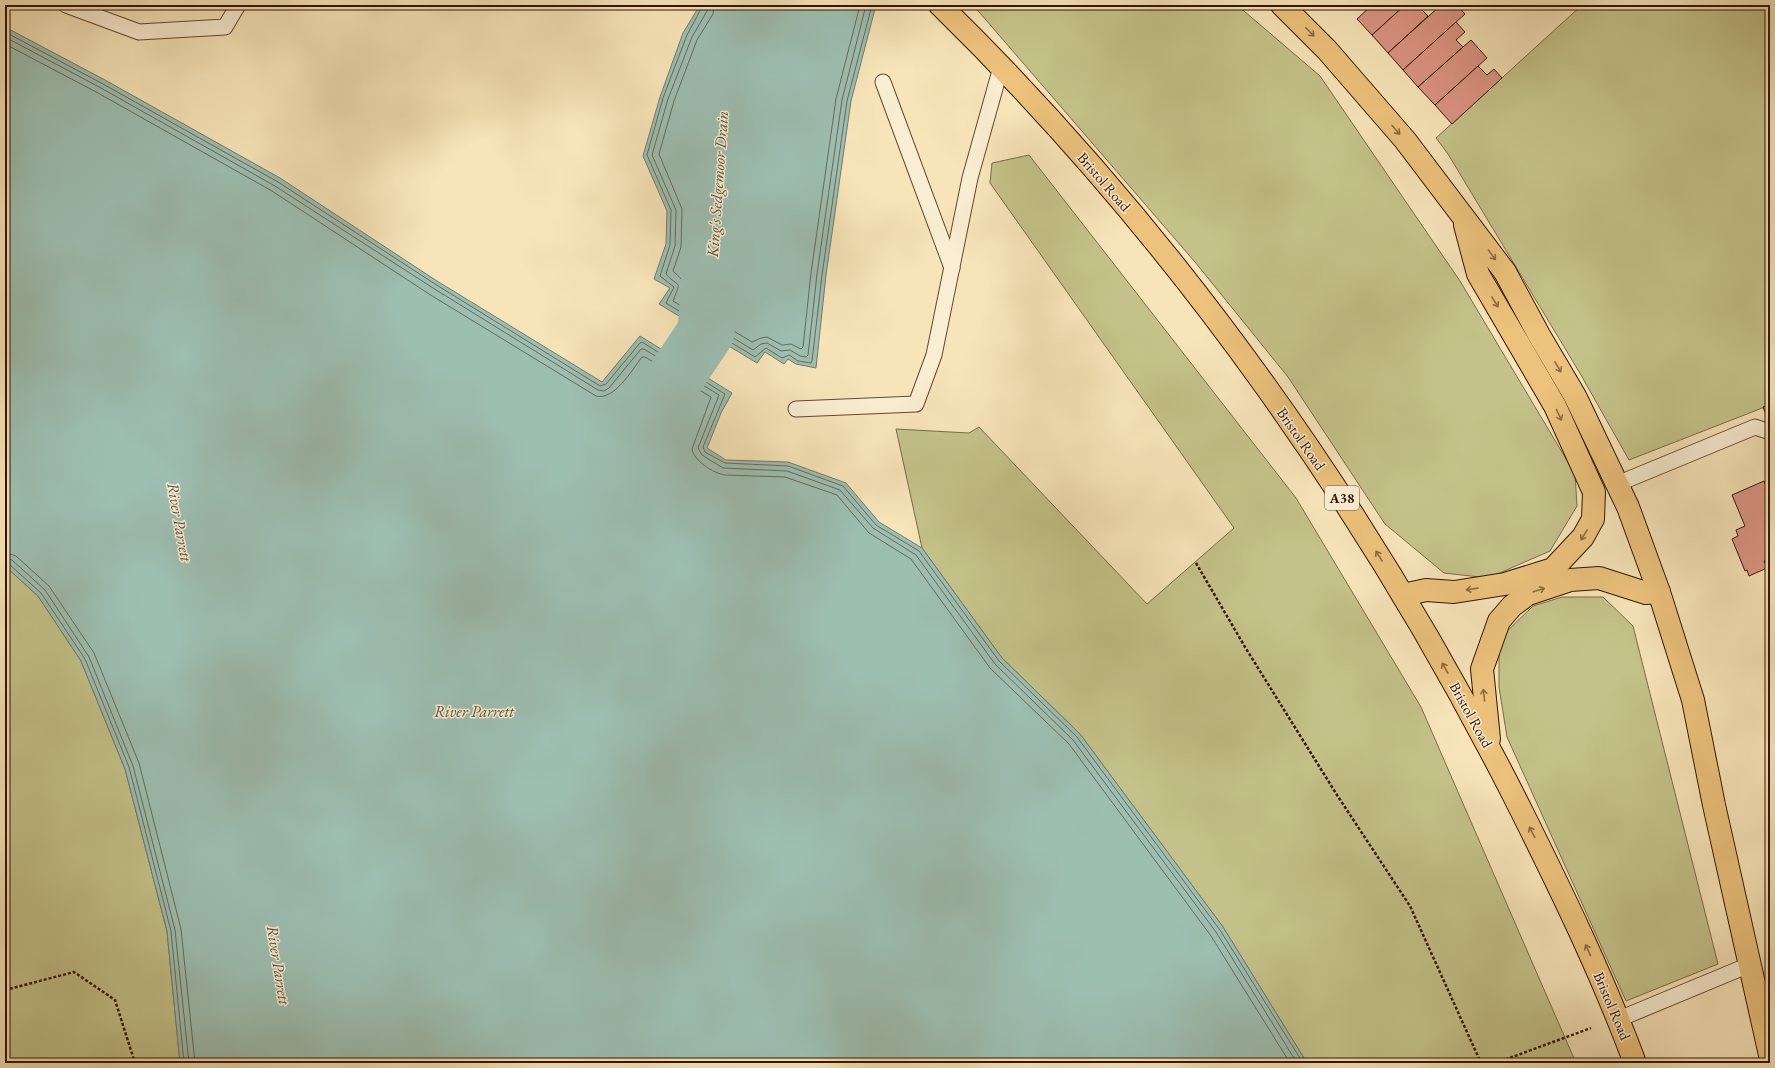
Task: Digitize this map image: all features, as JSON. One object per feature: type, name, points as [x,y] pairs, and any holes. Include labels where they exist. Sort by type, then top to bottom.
[{"type":"main road","name":"Bristol Road","points":[[940,5],[1001,67],[1145,229],[1246,359],[1337,491],[1403,595],[1490,748],[1546,860],[1619,1019],[1636,1063]]},
{"type":"main road","points":[[1282,5],[1332,56],[1405,140],[1505,272],[1539,335],[1575,396],[1628,507],[1659,592],[1693,700],[1749,966],[1770,1055]]},
{"type":"main road","points":[[1403,595],[1426,590],[1454,592],[1505,584],[1553,569],[1583,538],[1592,519],[1594,492],[1555,406],[1478,274],[1462,214]]},
{"type":"main road","points":[[1490,748],[1482,669],[1498,621],[1512,606],[1528,594],[1570,580],[1599,578],[1646,592],[1659,592]]},
{"type":"lane","points":[[66,5],[139,32],[225,27],[238,5]]},
{"type":"lane","points":[[796,409],[916,404],[934,355],[970,178],[1001,67]]},
{"type":"lane","points":[[883,82],[952,268]]},
{"type":"lane","points":[[1617,484],[1755,427],[1770,432]]},
{"type":"lane","points":[[1619,1019],[1749,966]]},
{"type":"path","points":[[1196,563],[1245,647],[1333,788],[1410,906],[1480,1063]]},
{"type":"path","points":[[5,990],[74,972],[115,1000],[135,1063]]},
{"type":"path","points":[[1496,1063],[1592,1027],[1589,1020]]},
{"type":"shaded area","points":[[973,5],[1237,5],[1320,76],[1460,281],[1575,474],[1577,506],[1550,551],[1488,578],[1444,573],[1385,524],[1288,377],[1195,262]]},
{"type":"shaded area","points":[[1582,5],[1770,5],[1770,405],[1629,460],[1581,375],[1448,154],[1436,138]]},
{"type":"shaded area","points":[[1029,155],[1296,498],[1421,707],[1576,1063],[1307,1063],[1223,927],[1080,734],[1002,658],[922,548],[896,429],[969,433],[979,427],[1147,604],[1234,528],[990,183],[992,163]]},
{"type":"shaded area","points":[[5,566],[38,596],[81,661],[125,769],[167,931],[180,1063],[5,1063]]},
{"type":"shaded area","points":[[1562,597],[1603,597],[1633,626],[1718,964],[1626,1001],[1507,737],[1499,687],[1499,639],[1533,606]]},
{"type":"water","points":[[700,5],[876,5],[851,101],[826,275],[816,368],[796,364],[788,359],[784,364],[765,352],[757,363],[659,304],[670,288],[654,279],[666,244],[667,211],[643,156],[660,97],[683,33]]},
{"type":"water","name":"River Parrett","points":[[5,27],[105,80],[280,178],[437,281],[602,382],[640,336],[732,393],[721,413],[707,448],[726,460],[788,462],[846,483],[879,522],[922,548],[1002,658],[1080,734],[1223,927],[1307,1063],[180,1063],[167,931],[125,769],[81,661],[38,596],[5,566]]},
{"type":"building","points":[[1372,5],[1402,5],[1403,7],[1372,35],[1357,19]]},
{"type":"building","points":[[1405,5],[1428,5],[1422,10],[1428,16],[1388,53],[1372,35]]},
{"type":"building","points":[[1441,5],[1457,5],[1465,14],[1403,70],[1388,53]]},
{"type":"building","points":[[1456,22],[1465,32],[1456,40],[1463,47],[1418,87],[1403,70]]},
{"type":"building","points":[[1471,40],[1487,58],[1435,105],[1418,87]]},
{"type":"building","points":[[1478,66],[1487,75],[1494,69],[1502,78],[1452,124],[1435,105]]},
{"type":"building","points":[[1770,405],[1770,422],[1769,422],[1763,407]]},
{"type":"building","points":[[1764,481],[1770,496],[1770,559],[1764,561],[1767,568],[1749,576],[1747,570],[1745,571],[1732,539],[1738,536],[1736,530],[1745,526],[1732,495]]},
{"type":"waterway","name":"King's Sedgemoor Drain","points":[[634,421],[653,411],[706,332],[712,253]]}]
